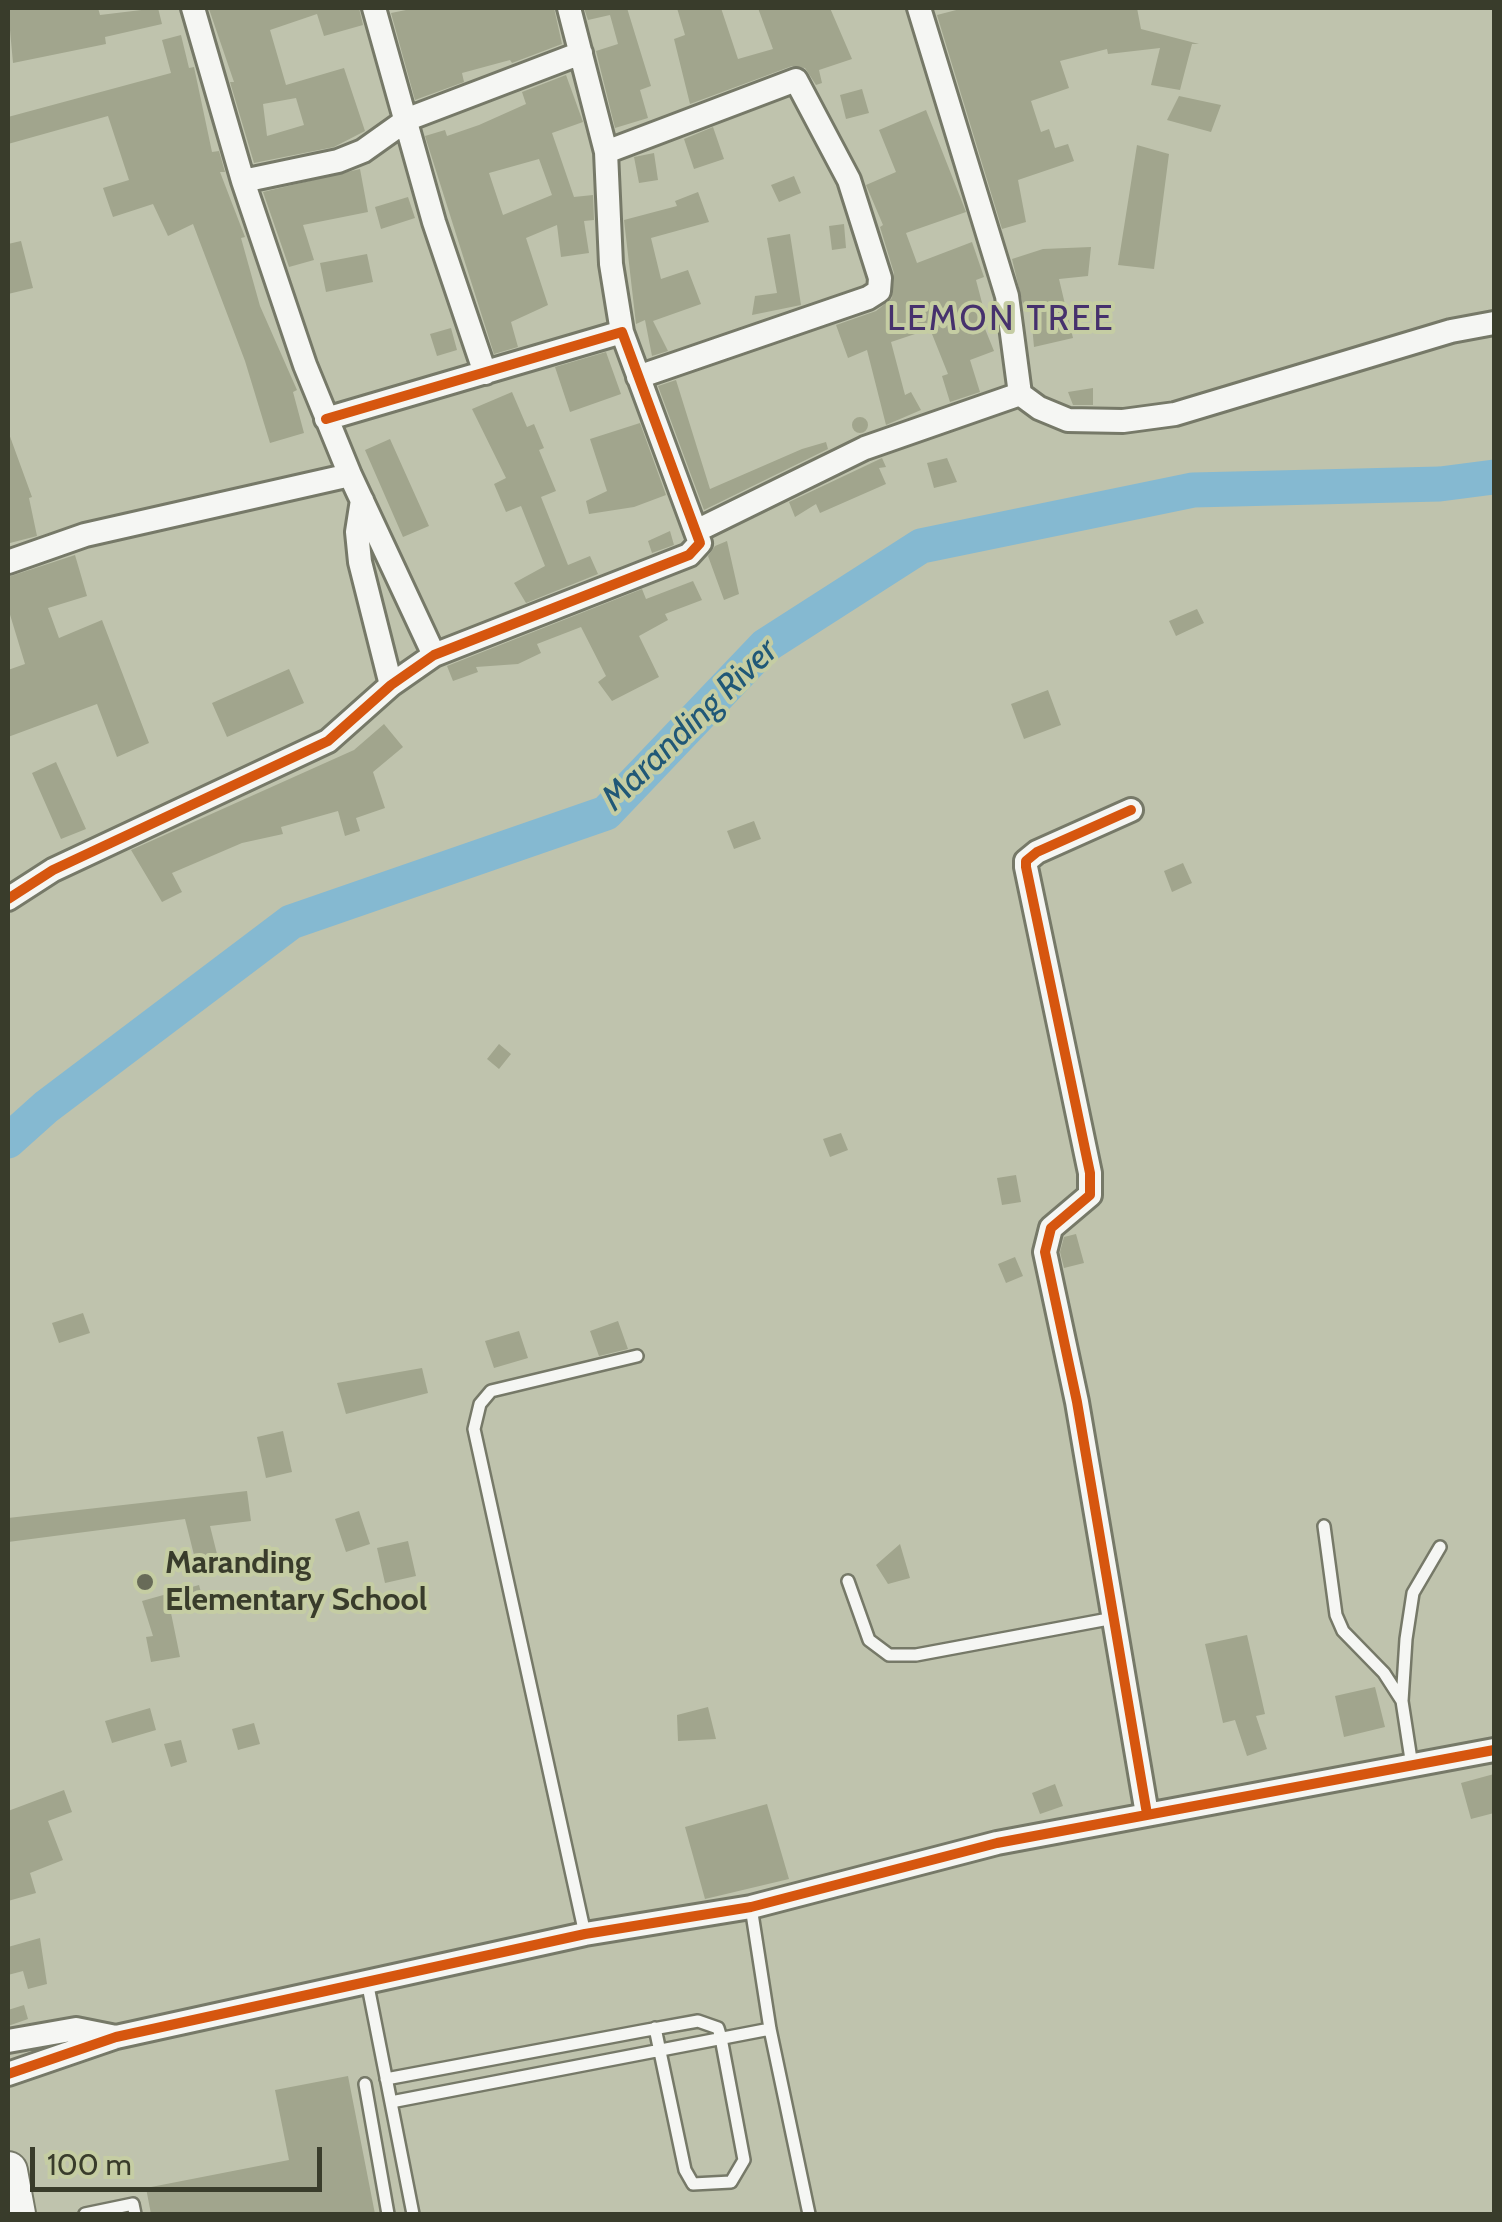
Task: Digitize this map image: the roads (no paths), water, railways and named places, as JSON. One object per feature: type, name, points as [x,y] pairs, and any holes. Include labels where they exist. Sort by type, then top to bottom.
[{"type":"highway","points":[[8,2171],[16,2214]]},
{"type":"street","points":[[193,8],[243,181],[326,419],[434,655]]},
{"type":"street","points":[[374,8],[434,222],[486,373]]},
{"type":"street","points":[[8,899],[52,870],[328,741],[391,684],[434,655],[689,555],[700,543],[622,332],[610,264],[606,152],[569,8]]},
{"type":"street","points":[[919,8],[1007,296],[1020,394]]},
{"type":"street","points":[[243,181],[338,161],[363,150],[408,119],[582,53]]},
{"type":"street","points":[[606,152],[796,80],[849,180],[880,278],[879,291],[868,298],[638,376]]},
{"type":"street","points":[[696,531],[864,448],[1020,394],[1068,420],[1123,421],[1175,414],[1451,331],[1494,324]]},
{"type":"street","points":[[326,419],[622,332]]},
{"type":"street","points":[[8,562],[85,535],[350,475]]},
{"type":"street","points":[[362,500],[357,532],[360,562],[391,684]]},
{"type":"street","points":[[1131,810],[1037,852],[1026,860],[1026,867],[1090,1172],[1090,1196],[1051,1228],[1044,1252],[1064,1335],[1147,1814]]},
{"type":"street","points":[[8,2074],[116,2037],[585,1934],[751,1906],[979,1847],[1494,1750]]},
{"type":"street","points":[[8,2041],[76,2029],[116,2037]]},
{"type":"lane","points":[[585,1934],[474,1429],[480,1404],[491,1391],[637,1356]]},
{"type":"lane","points":[[1324,1526],[1334,1601],[1343,1630],[1384,1673],[1402,1701]]},
{"type":"lane","points":[[1412,1766],[1402,1701],[1413,1594],[1440,1547]]},
{"type":"lane","points":[[848,1580],[869,1640],[889,1656],[1114,1618]]},
{"type":"lane","points":[[751,1906],[770,2029],[809,2214]]},
{"type":"lane","points":[[367,1981],[413,2214]]},
{"type":"lane","points":[[386,2079],[655,2028],[698,2021],[718,2028],[722,2038],[744,2160],[730,2182],[693,2184],[685,2170],[655,2028]]},
{"type":"lane","points":[[391,2102],[770,2029]]},
{"type":"lane","points":[[366,2084],[388,2214]]},
{"type":"lane","points":[[85,2214],[133,2204],[135,2214]]},
{"type":"waterway","name":"Maranding River","points":[[8,1141],[46,1107],[291,922],[606,813],[765,646],[921,546],[1193,490],[1440,484],[1494,477]]},
{"type":"place","name":"Maranding Elementary School","points":[[145,1582]]},
{"type":"district","name":"LEMON TREE","points":[[1001,320]]}]
